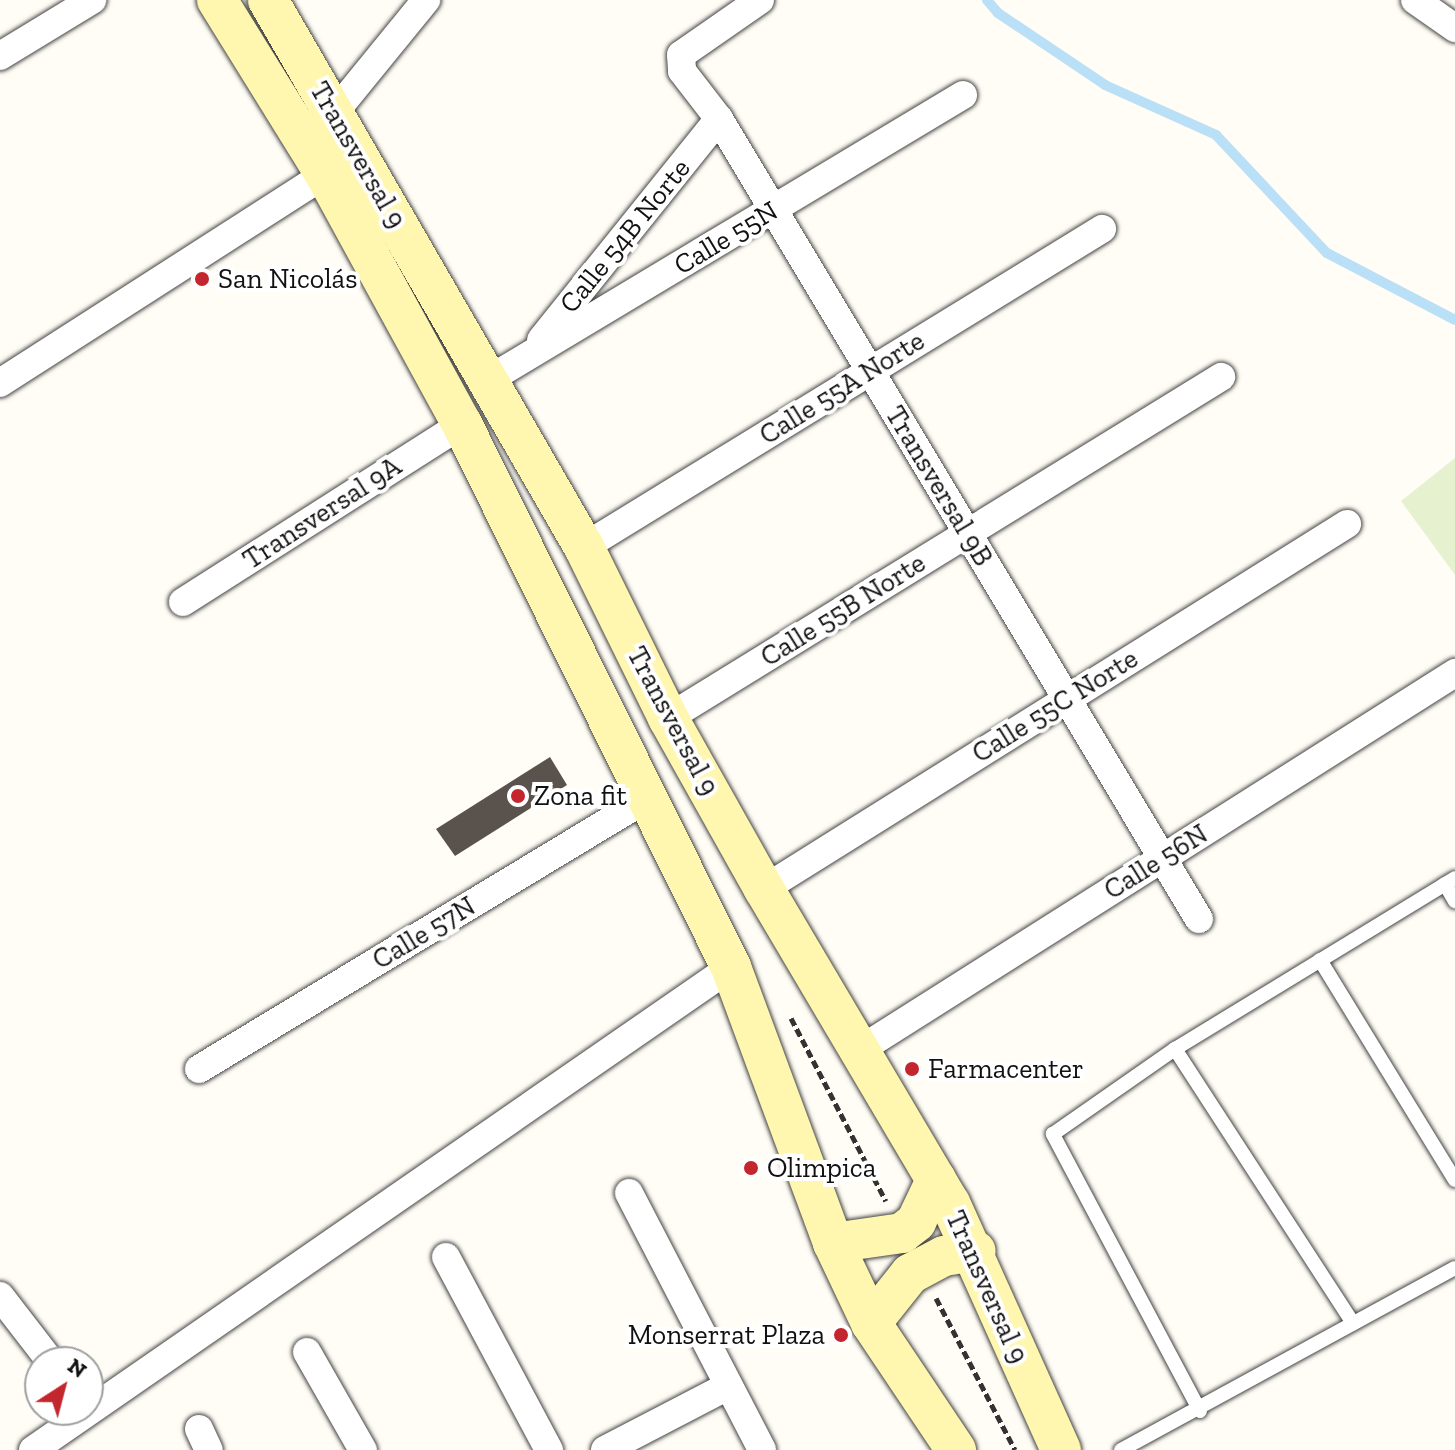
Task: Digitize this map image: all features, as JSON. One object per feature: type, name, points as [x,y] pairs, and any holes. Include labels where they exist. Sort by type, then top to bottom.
[{"type":"main road","name":"Transversal 9","points":[[217,0],[325,174],[462,424],[731,967],[833,1243],[871,1323],[954,1450]]},
{"type":"main road","name":"Transversal 9","points":[[268,0],[584,547],[668,718],[764,889],[976,1251],[1061,1450]]},
{"type":"main road","points":[[833,1243],[902,1233],[916,1222],[936,1180]]},
{"type":"main road","points":[[871,1323],[910,1274],[944,1256],[976,1251]]},
{"type":"street","points":[[0,56],[92,0]]},
{"type":"street","points":[[334,113],[426,0]]},
{"type":"street","name":"Transversal 9B","points":[[760,0],[681,55],[682,71],[719,119],[1199,919]]},
{"type":"street","points":[[1415,0],[1455,28]]},
{"type":"street","name":"Calle 55N","points":[[488,380],[963,95]]},
{"type":"street","name":"Calle 54B Norte","points":[[530,353],[719,119]]},
{"type":"street","points":[[0,383],[325,174]]},
{"type":"street","name":"Calle 55A Norte","points":[[584,547],[1102,229]]},
{"type":"street","name":"Calle 55B Norte","points":[[668,718],[1221,377]]},
{"type":"street","name":"Transversal 9A","points":[[183,602],[462,424]]},
{"type":"street","name":"Calle 55C Norte","points":[[764,889],[1347,524]]},
{"type":"street","name":"Calle 56N","points":[[858,1051],[1455,673]]},
{"type":"street","name":"Calle 57N","points":[[199,1069],[649,797]]},
{"type":"street","points":[[104,1399],[731,967]]},
{"type":"street","points":[[629,1193],[762,1450]]},
{"type":"street","points":[[446,1257],[549,1450]]},
{"type":"street","points":[[0,1296],[39,1346]]},
{"type":"street","points":[[307,1352],[363,1450]]},
{"type":"street","points":[[605,1450],[728,1386]]},
{"type":"street","points":[[33,1450],[66,1426]]},
{"type":"lane","points":[[1200,1411],[1053,1134],[1175,1049],[1450,881],[1455,901]]},
{"type":"lane","points":[[1320,960],[1455,1180]]},
{"type":"lane","points":[[1175,1049],[1353,1323]]},
{"type":"lane","points":[[1121,1450],[1200,1411],[1455,1268]]},
{"type":"green space","points":[[1455,458],[1455,575],[1401,501]]},
{"type":"building","name":"Zona fit","points":[[550,757],[567,785],[455,856],[436,829]]},
{"type":"waterway","points":[[987,0],[998,13],[1105,85],[1216,135],[1327,253],[1455,320]]},
{"type":"place","name":"San Nicolás","points":[[202,279]]},
{"type":"place","name":"Zona fit","points":[[518,796]]},
{"type":"place","name":"Farmacenter","points":[[912,1069]]},
{"type":"place","name":"Olimpica","points":[[751,1168]]},
{"type":"place","name":"Monserrat Plaza","points":[[841,1335]]}]
